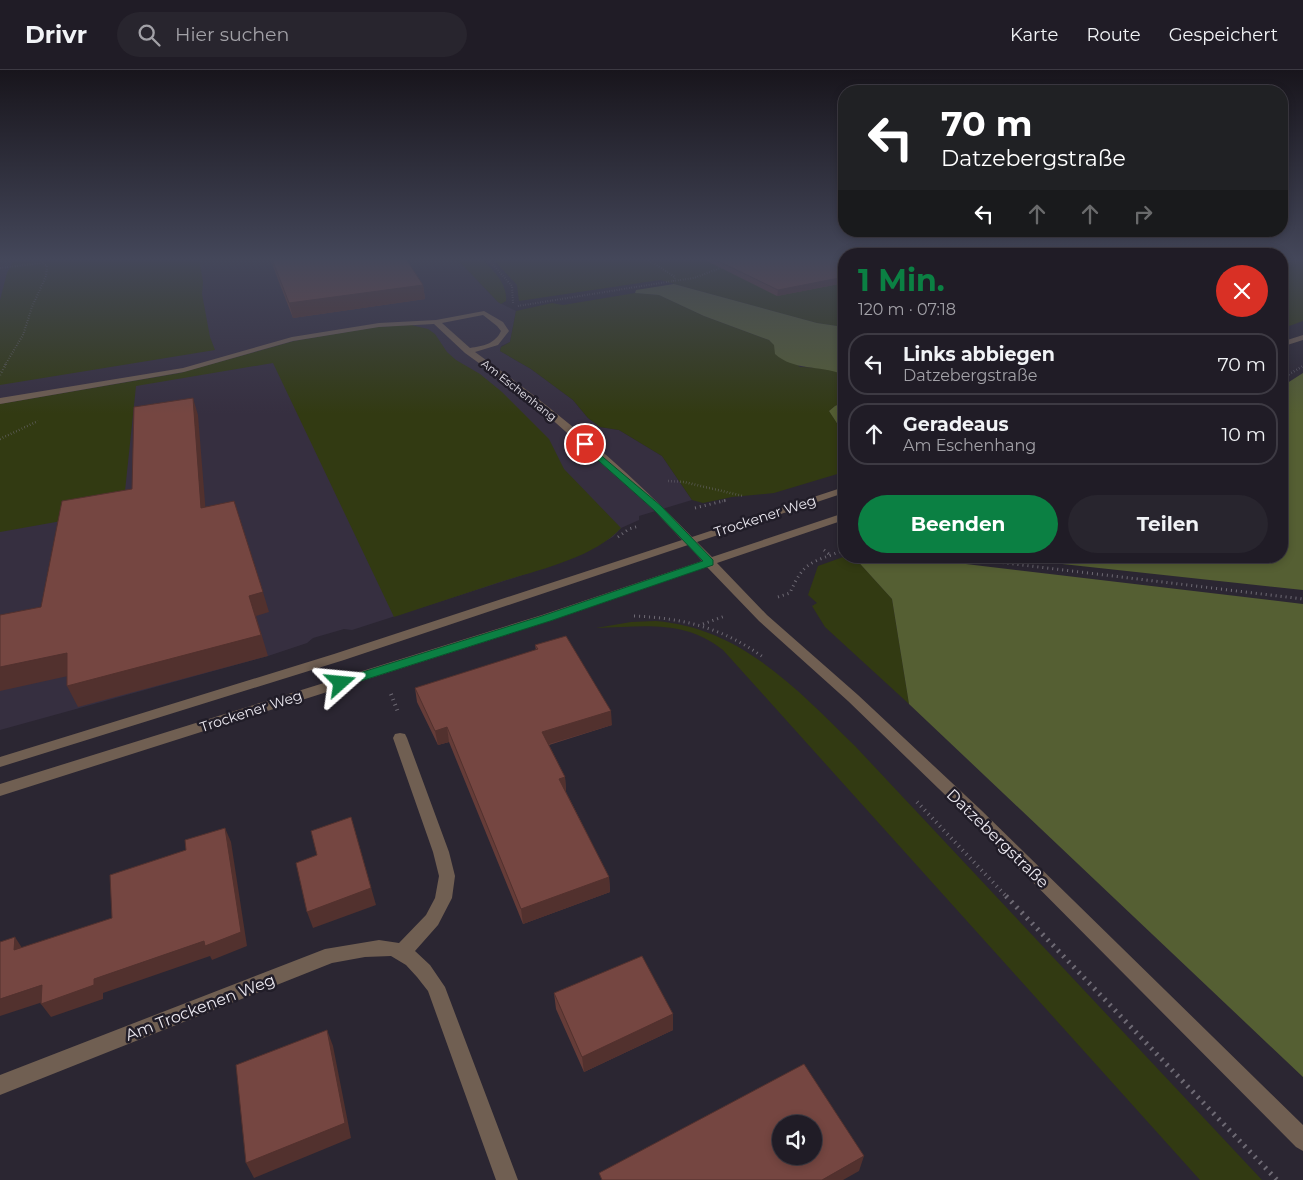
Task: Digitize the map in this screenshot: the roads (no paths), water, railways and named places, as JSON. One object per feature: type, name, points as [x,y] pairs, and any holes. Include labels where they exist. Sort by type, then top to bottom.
[{"type":"street","points":[[0,401],[184,370],[272,344],[318,334],[379,325],[436,322],[484,313],[500,324],[505,331],[503,339],[496,344],[468,351]]},
{"type":"street","name":"Am Eschenhang","points":[[436,322],[468,351],[533,398],[658,508],[689,541]]},
{"type":"street","points":[[1288,342],[1303,337]]},
{"type":"street","name":"Trockener Weg","points":[[0,762],[339,657],[838,492]]},
{"type":"street","name":"Trockener Weg","points":[[0,790],[546,618],[838,518]]},
{"type":"street","name":"Datzebergstraße","points":[[689,541],[763,618],[852,698],[975,814],[1303,1140]]},
{"type":"street","points":[[400,738],[441,852],[446,876],[443,898],[432,920],[403,951],[421,965],[436,987],[507,1180]]},
{"type":"street","name":"Am Trockenen Weg","points":[[0,1085],[331,955],[378,947],[403,951]]}]
